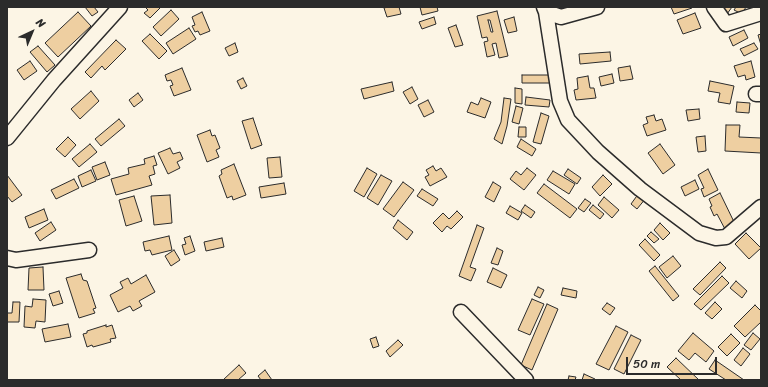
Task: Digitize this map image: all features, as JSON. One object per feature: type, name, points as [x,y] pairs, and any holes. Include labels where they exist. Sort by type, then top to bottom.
[{"type":"street","points":[[7,138],[54,80],[120,7]]},
{"type":"street","points":[[545,10],[561,17],[597,7]]},
{"type":"street","points":[[714,7],[726,24],[761,13]]},
{"type":"street","points":[[545,10],[560,101],[568,120],[598,152],[640,189],[700,233],[716,238],[726,237],[761,207]]},
{"type":"street","points":[[7,258],[16,260],[90,250]]},
{"type":"street","points":[[462,312],[526,380]]},
{"type":"building","points":[[85,7],[94,7],[98,12],[92,16]]},
{"type":"building","points":[[145,7],[161,7],[150,18],[144,13],[148,10]]},
{"type":"building","points":[[399,7],[401,14],[387,17],[384,8]]},
{"type":"building","points":[[420,7],[437,7],[438,11],[422,15]]},
{"type":"building","points":[[671,7],[691,7],[692,8],[674,14]]},
{"type":"building","points":[[725,7],[732,7],[727,14],[723,11]]},
{"type":"building","points":[[736,7],[746,7],[742,14],[734,10]]},
{"type":"building","points":[[171,10],[179,19],[161,36],[153,27]]},
{"type":"building","points":[[497,11],[508,56],[499,58],[496,43],[492,44],[495,55],[487,57],[484,42],[488,41],[487,37],[482,38],[477,16]],"holes":[[[488,20],[490,20],[493,32],[491,32]]]},
{"type":"building","points":[[78,12],[91,26],[58,57],[45,43]]},
{"type":"building","points":[[202,12],[210,31],[200,35],[198,31],[195,32],[192,26],[195,25],[192,17]]},
{"type":"building","points":[[695,13],[701,28],[683,34],[677,20]]},
{"type":"building","points":[[434,17],[436,24],[422,29],[419,22]]},
{"type":"building","points":[[514,17],[517,31],[508,33],[504,20]]},
{"type":"building","points":[[456,25],[463,45],[455,47],[448,28]]},
{"type":"building","points":[[189,28],[196,39],[173,54],[166,43]]},
{"type":"building","points":[[744,30],[748,38],[733,46],[729,37]]},
{"type":"building","points":[[150,34],[167,51],[159,59],[142,41]]},
{"type":"building","points":[[761,34],[761,45],[758,35]]},
{"type":"building","points":[[116,40],[126,49],[105,70],[102,66],[91,78],[85,72]]},
{"type":"building","points":[[235,43],[238,52],[229,56],[225,48]]},
{"type":"building","points":[[754,43],[758,49],[744,56],[740,49]]},
{"type":"building","points":[[38,46],[55,65],[47,72],[30,52]]},
{"type":"building","points":[[610,52],[611,61],[580,64],[579,54]]},
{"type":"building","points":[[30,61],[37,71],[24,80],[17,70]]},
{"type":"building","points":[[751,61],[755,77],[746,80],[745,75],[738,77],[734,66]]},
{"type":"building","points":[[630,66],[633,79],[620,81],[618,68]]},
{"type":"building","points":[[182,68],[191,90],[174,96],[170,86],[173,85],[171,80],[167,81],[165,75]]},
{"type":"building","points":[[612,74],[614,83],[601,86],[599,77]]},
{"type":"building","points":[[522,75],[550,75],[550,83],[522,83]]},
{"type":"building","points":[[588,76],[590,88],[594,88],[596,98],[576,100],[574,90],[578,89],[577,78]]},
{"type":"building","points":[[243,78],[247,86],[241,89],[237,81]]},
{"type":"building","points":[[710,81],[734,86],[730,104],[718,102],[720,93],[708,91]]},
{"type":"building","points":[[392,82],[394,91],[364,99],[361,89]]},
{"type":"building","points":[[412,87],[418,99],[410,104],[403,92]]},
{"type":"building","points":[[515,88],[522,89],[522,104],[515,103]]},
{"type":"building","points":[[91,91],[99,101],[80,119],[71,109]]},
{"type":"building","points":[[138,93],[143,100],[134,107],[129,100]]},
{"type":"building","points":[[526,97],[550,100],[549,107],[525,105]]},
{"type":"building","points":[[481,98],[491,102],[485,118],[467,112],[471,102],[478,105]]},
{"type":"building","points":[[504,98],[511,99],[507,126],[502,144],[494,139],[501,122]]},
{"type":"building","points":[[428,100],[434,112],[424,117],[418,105]]},
{"type":"building","points":[[737,102],[750,103],[749,113],[736,112]]},
{"type":"building","points":[[516,106],[523,108],[519,124],[512,122]]},
{"type":"building","points":[[699,109],[700,119],[688,121],[686,110]]},
{"type":"building","points":[[541,113],[549,116],[541,144],[533,142]]},
{"type":"building","points":[[654,115],[656,121],[662,119],[666,130],[647,136],[643,125],[648,123],[646,117]]},
{"type":"building","points":[[253,118],[262,145],[251,149],[242,121]]},
{"type":"building","points":[[119,119],[125,126],[101,146],[95,139]]},
{"type":"building","points":[[726,125],[740,125],[739,137],[761,138],[761,153],[725,151]]},
{"type":"building","points":[[519,127],[526,127],[526,137],[518,137]]},
{"type":"building","points":[[210,130],[212,136],[215,135],[220,148],[216,150],[219,157],[207,162],[197,135]]},
{"type":"building","points":[[705,136],[706,151],[698,152],[696,137]]},
{"type":"building","points":[[68,137],[76,145],[65,157],[56,149]]},
{"type":"building","points":[[521,139],[536,149],[532,156],[517,147]]},
{"type":"building","points":[[90,144],[97,152],[79,167],[72,159]]},
{"type":"building","points":[[660,144],[675,165],[663,174],[648,153]]},
{"type":"building","points":[[170,148],[173,154],[180,152],[183,159],[177,162],[180,168],[168,174],[158,153]]},
{"type":"building","points":[[154,156],[157,165],[153,166],[155,174],[149,176],[152,185],[116,195],[111,179],[129,174],[128,168],[145,164],[144,159]]},
{"type":"building","points":[[280,157],[282,177],[269,178],[267,158]]},
{"type":"building","points":[[105,162],[110,175],[97,180],[92,167]]},
{"type":"building","points":[[234,164],[246,195],[233,200],[232,196],[227,198],[219,176],[222,174],[221,170]]},
{"type":"building","points":[[433,166],[436,171],[441,168],[447,177],[430,186],[425,177],[429,175],[426,170]]},
{"type":"building","points":[[367,168],[377,174],[364,197],[354,191]]},
{"type":"building","points":[[527,168],[536,175],[524,190],[510,179],[516,171],[521,175]]},
{"type":"building","points":[[568,169],[581,178],[577,184],[564,175]]},
{"type":"building","points":[[708,169],[718,190],[704,197],[701,189],[704,188],[698,175]]},
{"type":"building","points":[[91,170],[96,181],[82,187],[78,176]]},
{"type":"building","points":[[553,171],[575,184],[569,194],[547,180]]},
{"type":"building","points":[[7,175],[22,195],[12,202],[7,196]]},
{"type":"building","points":[[381,175],[392,181],[378,205],[367,198]]},
{"type":"building","points":[[603,175],[612,184],[600,196],[592,187]]},
{"type":"building","points":[[74,179],[79,188],[56,199],[51,190]]},
{"type":"building","points":[[695,180],[699,189],[685,196],[681,187]]},
{"type":"building","points":[[403,182],[414,190],[394,217],[383,209]]},
{"type":"building","points":[[493,182],[501,187],[494,202],[485,197]]},
{"type":"building","points":[[284,183],[286,194],[261,198],[259,187]]},
{"type":"building","points":[[544,184],[577,209],[570,218],[537,193]]},
{"type":"building","points":[[422,189],[438,199],[433,206],[417,196]]},
{"type":"building","points":[[639,193],[646,198],[637,209],[631,204]]},
{"type":"building","points":[[720,193],[736,226],[726,231],[717,214],[714,216],[710,207],[712,206],[709,199]]},
{"type":"building","points":[[170,195],[172,223],[154,225],[151,196]]},
{"type":"building","points":[[134,196],[142,221],[126,226],[119,200]]},
{"type":"building","points":[[604,197],[619,210],[612,218],[598,205]]},
{"type":"building","points":[[585,199],[591,203],[584,212],[578,208]]},
{"type":"building","points":[[525,205],[535,212],[531,218],[521,211]]},
{"type":"building","points":[[593,205],[604,214],[600,219],[589,210]]},
{"type":"building","points":[[510,206],[522,213],[518,220],[506,213]]},
{"type":"building","points":[[44,209],[48,220],[29,228],[25,217]]},
{"type":"building","points":[[457,211],[463,217],[451,229],[447,226],[442,232],[433,223],[443,213],[449,219]]},
{"type":"building","points":[[398,220],[413,232],[407,240],[393,228]]},
{"type":"building","points":[[51,222],[56,230],[40,241],[35,233]]},
{"type":"building","points":[[660,223],[670,233],[663,240],[654,230]]},
{"type":"building","points":[[477,225],[484,228],[470,267],[476,269],[471,281],[459,276]]},
{"type":"building","points":[[651,232],[659,239],[654,243],[647,236]]},
{"type":"building","points":[[746,233],[761,248],[749,259],[735,244]]},
{"type":"building","points":[[169,236],[172,250],[152,255],[150,250],[145,251],[143,242]]},
{"type":"building","points":[[190,236],[195,251],[185,255],[182,245],[186,244],[184,238]]},
{"type":"building","points":[[222,238],[224,247],[206,251],[204,242]]},
{"type":"building","points":[[645,239],[660,255],[654,261],[639,245]]},
{"type":"building","points":[[497,248],[503,251],[498,265],[491,263]]},
{"type":"building","points":[[174,250],[180,260],[171,266],[165,256]]},
{"type":"building","points":[[673,256],[681,266],[667,278],[659,267]]},
{"type":"building","points":[[720,262],[726,268],[700,295],[693,289]]},
{"type":"building","points":[[655,266],[679,296],[673,301],[649,271]]},
{"type":"building","points":[[43,267],[44,290],[28,290],[29,268]]},
{"type":"building","points":[[493,268],[507,275],[501,288],[487,282]]},
{"type":"building","points":[[81,274],[83,280],[87,281],[96,308],[93,309],[95,313],[79,318],[66,278]]},
{"type":"building","points":[[146,275],[155,292],[139,301],[142,306],[133,311],[130,306],[118,312],[110,295],[123,288],[120,282],[128,278],[131,284]]},
{"type":"building","points":[[722,276],[729,283],[701,310],[694,304]]},
{"type":"building","points":[[736,281],[747,291],[742,298],[730,288]]},
{"type":"building","points":[[538,287],[544,290],[540,298],[534,295]]},
{"type":"building","points":[[563,288],[577,291],[576,298],[561,295]]},
{"type":"building","points":[[59,291],[63,303],[53,306],[49,294]]},
{"type":"building","points":[[33,299],[46,300],[45,322],[36,321],[35,328],[24,327],[25,306],[32,307]]},
{"type":"building","points":[[532,299],[544,304],[530,335],[518,330]]},
{"type":"building","points":[[13,302],[20,302],[19,322],[7,322],[7,313],[12,313]]},
{"type":"building","points":[[715,302],[722,309],[712,319],[705,313]]},
{"type":"building","points":[[607,303],[615,308],[610,315],[602,309]]},
{"type":"building","points":[[547,304],[558,309],[532,370],[521,365]]},
{"type":"building","points":[[755,305],[761,311],[761,322],[745,337],[734,326]]},
{"type":"building","points":[[68,324],[71,337],[45,342],[42,329]]},
{"type":"building","points":[[106,325],[106,327],[112,325],[116,338],[110,339],[111,342],[93,347],[92,345],[87,347],[83,334],[87,333],[87,331]]},
{"type":"building","points":[[616,326],[628,332],[609,370],[596,364]]},
{"type":"building","points":[[693,333],[714,351],[706,362],[695,353],[689,360],[678,351]]},
{"type":"building","points":[[753,333],[760,339],[751,350],[744,345]]},
{"type":"building","points":[[731,334],[740,343],[727,356],[718,347]]},
{"type":"building","points":[[631,335],[641,340],[624,374],[614,369]]},
{"type":"building","points":[[376,337],[379,346],[373,348],[370,339]]},
{"type":"building","points":[[398,340],[403,345],[390,357],[386,351]]},
{"type":"building","points":[[743,348],[750,354],[741,366],[734,360]]},
{"type":"building","points":[[676,358],[699,380],[681,380],[667,367]]},
{"type":"building","points":[[715,360],[744,380],[726,380],[709,369]]},
{"type":"building","points":[[239,365],[246,373],[238,380],[223,380]]},
{"type":"building","points":[[265,370],[272,380],[261,380],[258,376]]},
{"type":"building","points":[[584,374],[595,379],[595,380],[582,380]]},
{"type":"building","points":[[569,376],[576,377],[575,380],[568,380]]}]
